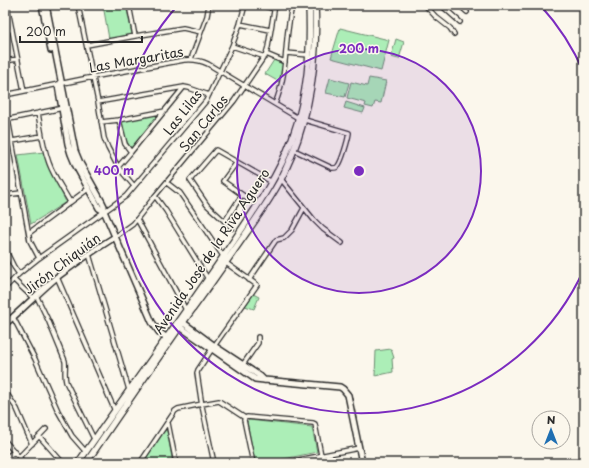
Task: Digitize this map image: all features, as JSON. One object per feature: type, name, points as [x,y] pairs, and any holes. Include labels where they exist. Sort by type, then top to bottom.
[{"type":"main road","name":"Avenida José de la Riva Aguero","points":[[78,463],[129,390],[198,297],[223,256],[262,199],[278,171],[301,119],[311,89],[312,55],[309,5]]},
{"type":"main road","name":"Avenida José de la Riva Aguero","points":[[312,55],[316,35],[315,5]]},
{"type":"main road","name":"Avenida José de la Riva Aguero","points":[[180,323],[186,310],[226,263],[257,218],[281,179],[294,150],[301,119]]},
{"type":"main road","name":"Avenida José de la Riva Aguero","points":[[86,463],[168,339]]},
{"type":"street","points":[[7,5],[24,91]]},
{"type":"street","points":[[42,5],[74,151],[104,206],[104,211],[152,322],[159,332],[168,339]]},
{"type":"street","points":[[46,5],[59,84]]},
{"type":"street","points":[[78,5],[104,138],[118,168],[134,186]]},
{"type":"street","points":[[130,5],[136,36]]},
{"type":"street","points":[[191,59],[207,16],[209,5]]},
{"type":"street","name":"Las Lilas","points":[[5,288],[38,258],[126,196],[210,95],[232,46],[245,5]]},
{"type":"street","points":[[261,5],[274,7]]},
{"type":"street","points":[[275,104],[280,92],[292,5]]},
{"type":"street","points":[[425,5],[436,17],[450,28],[454,34]]},
{"type":"street","points":[[441,5],[460,22]]},
{"type":"street","points":[[459,5],[467,12]]},
{"type":"street","name":"San Carlos","points":[[116,237],[133,224],[245,86],[265,56],[268,47],[274,7]]},
{"type":"street","points":[[240,24],[270,30]]},
{"type":"street","points":[[87,45],[183,28],[201,32]]},
{"type":"street","points":[[5,30],[12,29]]},
{"type":"street","points":[[232,46],[285,62]]},
{"type":"street","points":[[286,53],[312,55]]},
{"type":"street","points":[[5,62],[18,59]]},
{"type":"street","name":"Las Margaritas","points":[[5,95],[191,59],[202,61],[301,119],[349,133],[341,162],[335,168],[294,150]]},
{"type":"street","points":[[98,102],[184,87],[210,95]]},
{"type":"street","points":[[118,168],[184,87]]},
{"type":"street","points":[[38,258],[30,241],[12,141],[6,119],[64,108]]},
{"type":"street","points":[[64,108],[68,144],[71,154],[88,189],[99,208],[104,211]]},
{"type":"street","points":[[101,122],[165,111]]},
{"type":"street","points":[[38,113],[50,166],[70,202]]},
{"type":"street","points":[[119,120],[125,144],[131,152]]},
{"type":"street","points":[[12,141],[42,136]]},
{"type":"street","points":[[232,228],[207,205],[190,180],[216,150],[272,182]]},
{"type":"street","points":[[236,162],[223,181],[251,201]]},
{"type":"street","points":[[281,179],[314,220],[323,229],[342,243]]},
{"type":"street","points":[[167,183],[180,193],[223,256]]},
{"type":"street","points":[[29,233],[88,189]]},
{"type":"street","points":[[5,195],[21,193]]},
{"type":"street","points":[[225,221],[242,195]]},
{"type":"street","points":[[155,196],[208,279]]},
{"type":"street","points":[[250,280],[276,240],[284,238],[292,230],[304,208]]},
{"type":"street","points":[[137,219],[186,310]]},
{"type":"street","name":"Jirón Chiquián","points":[[5,324],[57,277],[116,237]]},
{"type":"street","points":[[5,249],[14,268],[19,274]]},
{"type":"street","points":[[89,254],[129,390]]},
{"type":"street","points":[[214,463],[197,373],[213,347],[257,285],[226,263]]},
{"type":"street","points":[[57,277],[115,411]]},
{"type":"street","points":[[14,280],[35,297],[49,322],[65,361],[66,382],[94,439]]},
{"type":"street","points":[[13,317],[72,436],[86,452]]},
{"type":"street","points":[[180,323],[213,347],[242,365],[255,379],[340,387],[343,389],[348,395],[362,463]]},
{"type":"street","points":[[242,365],[258,344],[258,337]]},
{"type":"street","points":[[5,392],[17,409],[32,444]]},
{"type":"street","points":[[140,463],[175,411],[178,409],[216,401],[221,401],[245,418],[315,424],[321,455]]},
{"type":"street","points":[[245,418],[244,420],[253,463]]},
{"type":"street","points":[[168,423],[176,463]]},
{"type":"street","points":[[19,457],[46,430]]},
{"type":"street","points":[[39,436],[63,463]]},
{"type":"street","points":[[5,442],[24,463]]},
{"type":"street","points":[[284,463],[359,448]]},
{"type":"street","points":[[5,458],[14,452]]},
{"type":"green space","points":[[103,5],[126,5],[132,34],[109,39]]},
{"type":"green space","points":[[340,28],[389,40],[381,71],[331,58]]},
{"type":"green space","points":[[396,39],[404,42],[399,59],[391,57]]},
{"type":"green space","points":[[274,60],[283,64],[281,83],[265,74]]},
{"type":"green space","points":[[330,78],[349,83],[345,97],[326,93]]},
{"type":"green space","points":[[369,78],[386,81],[381,103],[375,102],[373,108],[365,106],[366,103],[347,98],[351,82],[367,86]]},
{"type":"green space","points":[[346,102],[365,108],[363,113],[344,108]]},
{"type":"green space","points":[[159,113],[159,115],[131,149],[125,138],[121,121]]},
{"type":"green space","points":[[44,152],[49,167],[66,202],[31,224],[18,155]]},
{"type":"green space","points":[[253,294],[259,297],[254,309],[245,306]]},
{"type":"green space","points":[[391,349],[394,358],[392,359],[393,372],[375,376],[376,351]]},
{"type":"green space","points":[[249,420],[312,427],[317,452],[264,463],[255,463],[247,422]]},
{"type":"green space","points":[[165,430],[167,431],[173,463],[141,463]]}]
